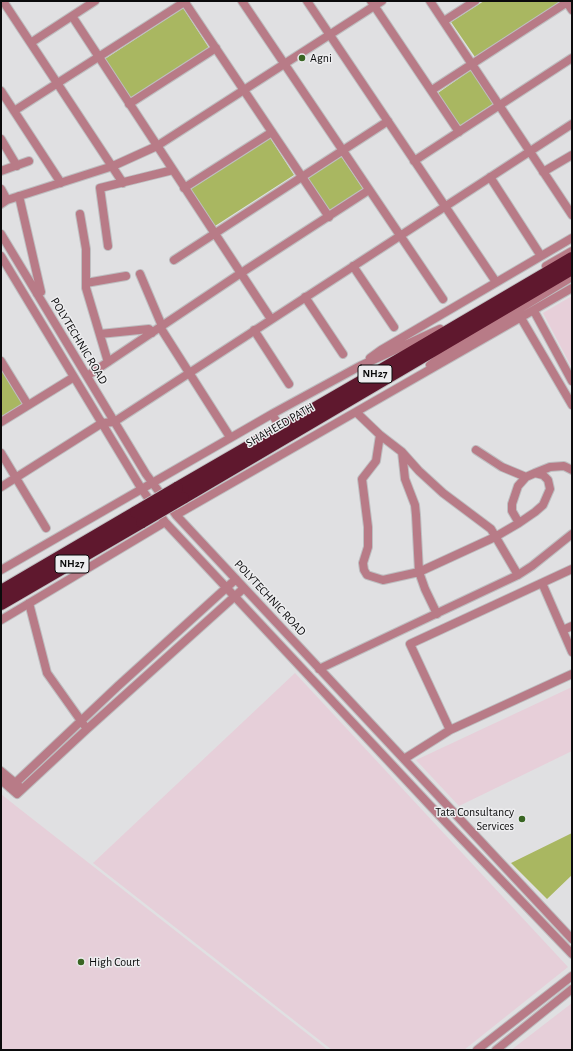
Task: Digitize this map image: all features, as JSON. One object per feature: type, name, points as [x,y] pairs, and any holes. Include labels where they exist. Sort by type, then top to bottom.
[{"type":"highway","name":"SHAHEED PATH","points":[[1,604],[139,517],[486,305],[572,258]]},
{"type":"highway","name":"SHAHEED PATH","points":[[180,493],[460,341],[572,269]]},
{"type":"highway","name":"SHAHEED PATH","points":[[1,591],[139,517]]},
{"type":"street","points":[[3,1],[59,83],[113,166],[122,183]]},
{"type":"street","points":[[32,42],[95,1]]},
{"type":"street","points":[[14,111],[185,1],[329,216]]},
{"type":"street","points":[[242,1],[443,300]]},
{"type":"street","points":[[308,1],[496,282]]},
{"type":"street","points":[[1,189],[4,202],[113,166],[157,146],[330,35],[373,3],[382,1]]},
{"type":"street","points":[[430,1],[572,215]]},
{"type":"street","points":[[444,21],[475,1]]},
{"type":"street","points":[[432,90],[567,2],[572,10]]},
{"type":"street","points":[[373,3],[459,132]]},
{"type":"street","points":[[72,16],[271,319]]},
{"type":"street","points":[[129,104],[216,48]]},
{"type":"street","points":[[414,161],[572,58]]},
{"type":"street","points":[[1,91],[61,183]]},
{"type":"street","points":[[174,260],[388,120]]},
{"type":"street","points":[[1,487],[102,423],[114,422],[572,124]]},
{"type":"street","points":[[184,188],[272,132]]},
{"type":"street","points":[[1,139],[17,166]]},
{"type":"street","points":[[543,172],[572,155]]},
{"type":"street","points":[[1,171],[29,161]]},
{"type":"street","points":[[108,246],[100,188],[173,170]]},
{"type":"street","points":[[490,177],[541,256]]},
{"type":"street","points":[[87,376],[241,273],[370,190]]},
{"type":"street","points":[[20,196],[41,292],[37,294]]},
{"type":"street","points":[[80,214],[86,249],[86,283],[108,362]]},
{"type":"street","name":"POLYTECHNIC ROAD","points":[[1,234],[114,422],[152,482],[176,515],[572,939]]},
{"type":"street","points":[[360,366],[381,350],[572,238]]},
{"type":"street","points":[[1,570],[141,488],[272,414],[360,366],[434,332],[486,305],[572,251]]},
{"type":"street","points":[[1,256],[141,488],[165,522],[572,954]]},
{"type":"street","points":[[353,266],[394,327]]},
{"type":"street","points":[[140,274],[161,327],[230,437]]},
{"type":"street","points":[[86,283],[126,276]]},
{"type":"street","points":[[405,384],[460,341],[572,277]]},
{"type":"street","points":[[176,515],[290,446],[356,412],[572,288]]},
{"type":"street","points":[[305,297],[343,354]]},
{"type":"street","points":[[534,311],[571,378]]},
{"type":"street","points":[[520,318],[572,405]]},
{"type":"street","points":[[427,323],[429,329],[434,332]]},
{"type":"street","points":[[100,334],[149,329],[152,333]]},
{"type":"street","points":[[254,330],[289,384]]},
{"type":"street","points":[[2,364],[28,405]]},
{"type":"street","points":[[1,422],[74,377]]},
{"type":"street","points":[[356,412],[380,435],[402,452],[419,471],[443,493],[491,529],[518,575]]},
{"type":"street","points":[[272,414],[278,424]]},
{"type":"street","points":[[380,435],[376,461],[362,479],[368,527],[368,547],[363,563],[364,570],[367,575],[383,580],[419,572],[495,537],[535,512],[547,500],[550,489],[548,480],[543,475],[535,473]]},
{"type":"street","points":[[476,450],[502,467],[526,477]]},
{"type":"street","points":[[402,452],[405,479],[415,505],[419,572],[437,614]]},
{"type":"street","points":[[1,453],[46,528]]},
{"type":"street","points":[[518,523],[512,511],[512,504],[518,486],[526,477],[550,467],[564,466],[572,470]]},
{"type":"street","points":[[1,620],[165,522]]},
{"type":"street","points":[[319,669],[518,575],[532,566],[572,534]]},
{"type":"street","points":[[450,730],[410,644],[572,569]]},
{"type":"street","points":[[13,786],[236,579]]},
{"type":"street","points":[[542,583],[572,652]]},
{"type":"street","points":[[1,771],[13,786],[17,794],[87,728],[244,588]]},
{"type":"street","points":[[29,603],[47,673],[81,722],[87,728]]},
{"type":"street","points":[[563,630],[572,626]]},
{"type":"street","points":[[296,662],[305,654]]},
{"type":"street","points":[[404,760],[450,730],[572,674]]},
{"type":"street","points":[[1,780],[13,786]]},
{"type":"street","points":[[477,1050],[572,976]]},
{"type":"street","points":[[496,1050],[568,997],[572,989]]},
{"type":"shaded area","points":[[572,296],[572,368],[543,313]]},
{"type":"shaded area","points":[[295,673],[568,967],[464,1050],[332,1050],[93,863]]},
{"type":"shaded area","points":[[572,687],[572,751],[459,806],[416,760]]},
{"type":"shaded area","name":"High Court","points":[[1,794],[16,806],[328,1050],[1,1050]]},
{"type":"shaded area","points":[[572,1003],[572,1050],[511,1050]]},
{"type":"green space","points":[[484,1],[561,1],[475,57],[451,22]]},
{"type":"green space","points":[[183,8],[209,48],[131,98],[105,59]]},
{"type":"green space","points":[[471,70],[494,103],[460,126],[438,93]]},
{"type":"green space","points":[[270,138],[294,175],[215,226],[191,189]]},
{"type":"green space","points":[[341,156],[363,189],[329,212],[307,179]]},
{"type":"green space","points":[[2,370],[24,404],[1,418],[1,371]]},
{"type":"green space","points":[[572,833],[572,875],[547,899],[511,863]]},
{"type":"place","name":"Agni","points":[[302,58]]},
{"type":"place","name":"Tata Consultancy Services","points":[[522,819]]},
{"type":"place","name":"High Court","points":[[81,962]]}]
